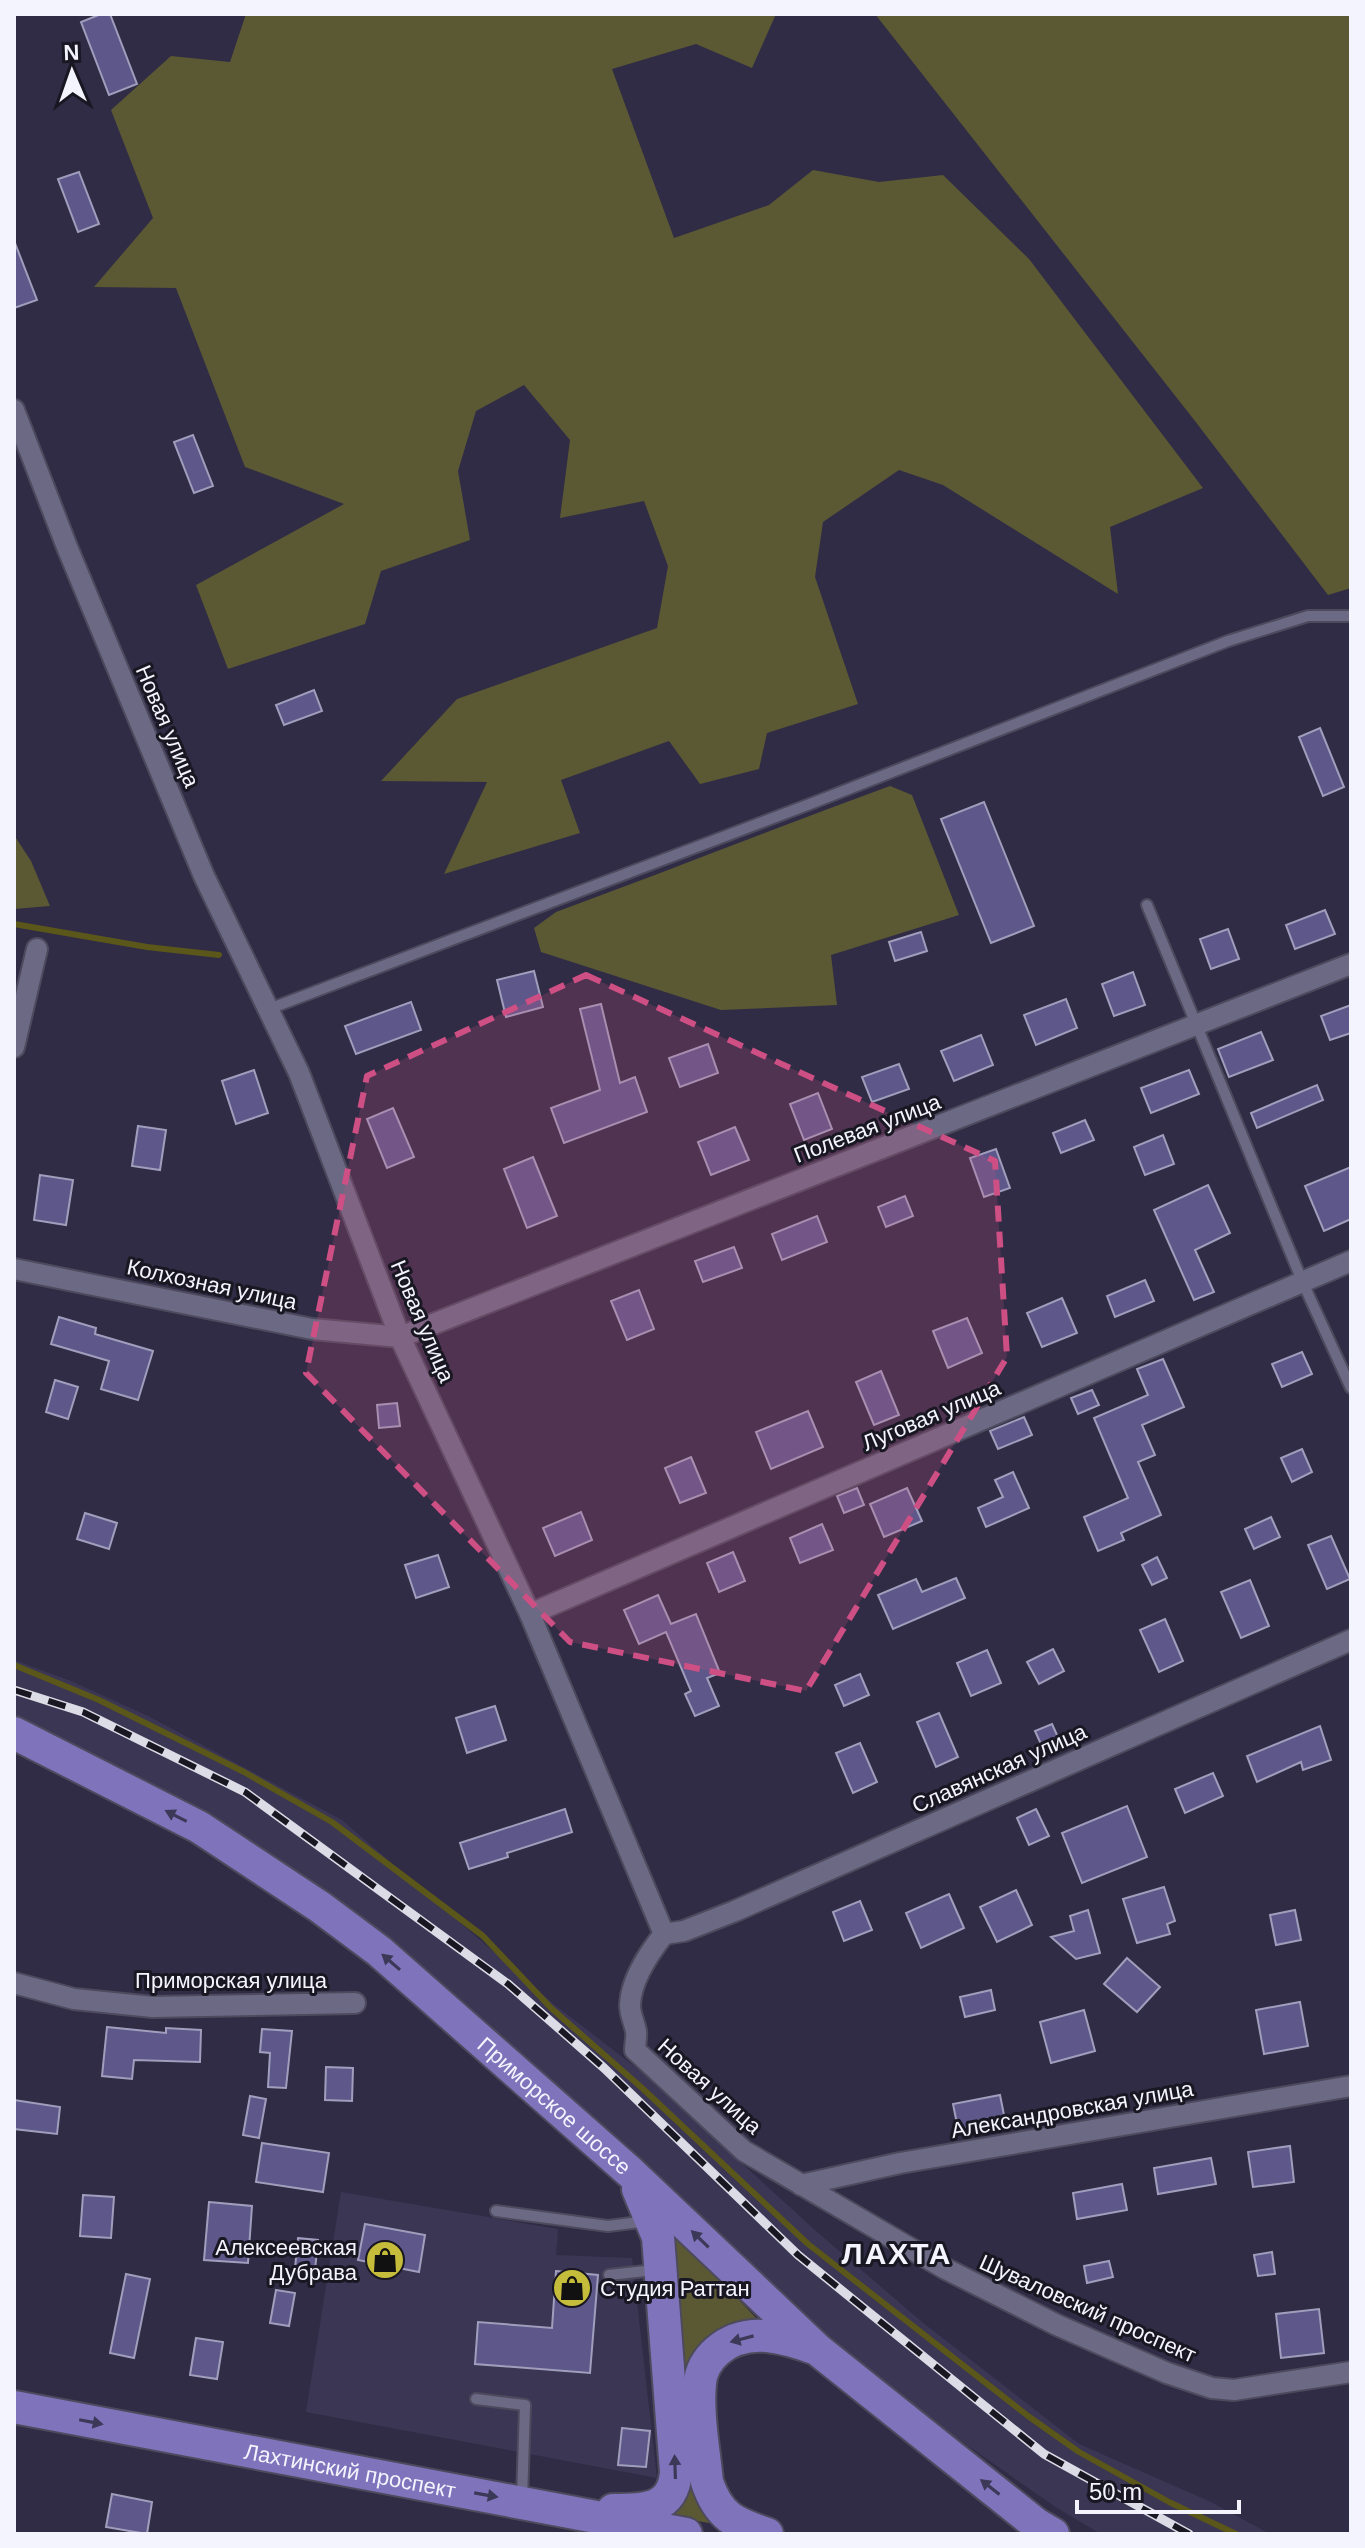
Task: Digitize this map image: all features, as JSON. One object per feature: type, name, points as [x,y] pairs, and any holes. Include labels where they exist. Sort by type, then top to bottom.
[{"type":"main road","name":"Приморское шоссе","points":[[14,1733],[199,1827],[320,1907],[379,1951],[630,2172],[818,2350],[1036,2524],[1053,2534]]},
{"type":"main road","points":[[570,2511],[638,2510],[656,2506],[669,2497],[675,2486],[658,2237],[630,2172]]},
{"type":"main road","points":[[767,2534],[735,2522],[721,2512],[712,2498],[707,2482],[700,2381],[705,2365],[713,2354],[739,2337],[758,2335],[791,2340],[818,2350]]},
{"type":"main road","name":"Лахтинский проспект","points":[[14,2407],[686,2534]]},
{"type":"street","name":"Новая улица","points":[[14,410],[67,547],[204,876],[299,1073],[400,1337],[530,1614],[664,1934],[650,1952],[634,1986],[630,2003],[636,2031],[635,2050],[744,2151],[801,2185]]},
{"type":"street","points":[[14,1047],[37,949]]},
{"type":"street","name":"Полевая улица","points":[[400,1337],[1351,964]]},
{"type":"street","name":"Луговая улица","points":[[530,1614],[1351,1261]]},
{"type":"street","name":"Колхозная улица","points":[[14,1269],[312,1329],[400,1337]]},
{"type":"street","name":"Славянская улица","points":[[664,1934],[684,1931],[735,1911],[1351,1640]]},
{"type":"street","name":"Приморская улица","points":[[14,1983],[74,1999],[153,2007],[355,2003]]},
{"type":"street","name":"Александровская улица","points":[[801,2185],[900,2163],[1351,2086]]},
{"type":"street","name":"Шуваловский проспект","points":[[801,2185],[944,2268],[1057,2325],[1167,2373],[1212,2388],[1234,2390],[1351,2372]]},
{"type":"lane","points":[[269,1009],[1228,641],[1308,616],[1351,616]]},
{"type":"lane","points":[[1147,905],[1303,1283],[1351,1388]]},
{"type":"lane","points":[[496,2211],[608,2226],[652,2220]]},
{"type":"lane","points":[[609,2275],[661,2270]]},
{"type":"lane","points":[[476,2399],[525,2405],[522,2502]]},
{"type":"highlighted area","points":[[586,975],[995,1161],[1007,1357],[806,1691],[570,1642],[306,1373],[367,1076]]},
{"type":"shaded area","points":[[246,14],[776,14],[752,68],[696,44],[612,69],[674,238],[769,205],[813,170],[879,182],[943,175],[1029,259],[1203,488],[1110,527],[1118,594],[943,485],[899,470],[823,522],[815,577],[858,704],[767,733],[759,769],[700,784],[669,741],[561,780],[580,833],[444,874],[487,782],[381,781],[457,699],[657,628],[668,566],[644,501],[560,518],[570,440],[524,385],[476,411],[458,471],[470,540],[381,571],[365,624],[228,669],[196,585],[344,504],[245,467],[176,288],[94,287],[153,218],[111,110],[171,56],[230,62]]},
{"type":"shaded area","points":[[875,14],[1351,14],[1351,588],[1328,595]]},
{"type":"shaded area","points":[[890,786],[912,795],[959,915],[831,955],[837,1005],[721,1010],[541,952],[534,928],[556,912]]},
{"type":"shaded area","points":[[14,835],[31,861],[50,906],[14,909]]},
{"type":"shaded area","points":[[14,1660],[71,1681],[150,1717],[342,1820],[555,2005],[643,2073],[816,2231],[922,2322],[1079,2444],[1211,2502],[1270,2534],[1101,2534],[1057,2508],[928,2418],[837,2344],[520,2057],[14,1723]]},
{"type":"shaded area","points":[[341,2192],[558,2229],[556,2255],[632,2258],[657,2478],[306,2412]]},
{"type":"shaded area","points":[[673,2229],[756,2318],[681,2403]]},
{"type":"shaded area","points":[[687,2470],[711,2522],[709,2523],[669,2516]]},
{"type":"building","points":[[110,14],[137,84],[109,95],[81,22]]},
{"type":"building","points":[[79,172],[99,224],[78,232],[58,179]]},
{"type":"building","points":[[14,244],[37,300],[14,308]]},
{"type":"building","points":[[193,435],[213,486],[194,493],[174,442]]},
{"type":"building","points":[[314,690],[322,711],[284,725],[276,705]]},
{"type":"building","points":[[1320,728],[1344,787],[1323,796],[1299,737]]},
{"type":"building","points":[[984,802],[1034,926],[991,943],[941,819]]},
{"type":"building","points":[[1325,910],[1335,934],[1295,949],[1286,925]]},
{"type":"building","points":[[1228,929],[1239,959],[1211,969],[1200,939]]},
{"type":"building","points":[[921,932],[927,951],[895,961],[889,942]]},
{"type":"building","points":[[534,971],[543,1007],[506,1017],[497,980]]},
{"type":"building","points":[[1133,972],[1145,1005],[1114,1016],[1102,984]]},
{"type":"building","points":[[1066,999],[1077,1028],[1036,1045],[1024,1015]]},
{"type":"building","points":[[411,1002],[421,1030],[356,1054],[345,1026]]},
{"type":"building","points":[[601,1004],[620,1083],[635,1077],[647,1112],[564,1143],[551,1108],[600,1090],[580,1009]]},
{"type":"building","points":[[1351,1005],[1351,1033],[1330,1040],[1321,1016]]},
{"type":"building","points":[[1261,1032],[1273,1060],[1229,1077],[1218,1049]]},
{"type":"building","points":[[981,1035],[993,1065],[954,1081],[941,1051]]},
{"type":"building","points":[[708,1044],[718,1073],[680,1087],[669,1058]]},
{"type":"building","points":[[899,1064],[909,1089],[872,1102],[862,1077]]},
{"type":"building","points":[[254,1070],[268,1113],[236,1124],[222,1081]]},
{"type":"building","points":[[1189,1070],[1199,1094],[1151,1113],[1141,1088]]},
{"type":"building","points":[[1317,1085],[1323,1100],[1257,1128],[1251,1113]]},
{"type":"building","points":[[818,1093],[832,1129],[804,1140],[790,1104]]},
{"type":"building","points":[[393,1108],[414,1157],[387,1168],[367,1119]]},
{"type":"building","points":[[1085,1120],[1094,1140],[1061,1153],[1053,1133]]},
{"type":"building","points":[[138,1126],[166,1130],[160,1170],[132,1166]]},
{"type":"building","points":[[735,1127],[749,1160],[711,1175],[698,1142]]},
{"type":"building","points":[[1163,1135],[1174,1164],[1145,1175],[1134,1147]]},
{"type":"building","points":[[996,1149],[1010,1188],[984,1197],[970,1158]]},
{"type":"building","points":[[533,1157],[557,1216],[527,1228],[504,1169]]},
{"type":"building","points":[[1351,1167],[1351,1219],[1324,1231],[1305,1186]]},
{"type":"building","points":[[40,1175],[73,1180],[66,1225],[34,1220]]},
{"type":"building","points":[[1208,1185],[1230,1233],[1195,1250],[1214,1292],[1194,1300],[1154,1210]]},
{"type":"building","points":[[905,1196],[913,1216],[886,1227],[878,1207]]},
{"type":"building","points":[[817,1216],[827,1242],[782,1260],[772,1234]]},
{"type":"building","points":[[734,1247],[742,1268],[703,1282],[695,1261]]},
{"type":"building","points":[[1145,1280],[1154,1301],[1115,1317],[1107,1296]]},
{"type":"building","points":[[639,1290],[654,1329],[627,1340],[611,1301]]},
{"type":"building","points":[[1062,1298],[1077,1333],[1042,1347],[1027,1313]]},
{"type":"building","points":[[59,1317],[96,1328],[95,1334],[153,1351],[138,1400],[101,1389],[109,1361],[51,1344]]},
{"type":"building","points":[[967,1318],[982,1353],[948,1368],[933,1331]]},
{"type":"building","points":[[1302,1352],[1312,1374],[1282,1387],[1272,1364]]},
{"type":"building","points":[[1163,1359],[1184,1407],[1142,1425],[1155,1455],[1138,1462],[1161,1515],[1121,1533],[1124,1540],[1098,1551],[1084,1517],[1128,1498],[1094,1418],[1148,1395],[1137,1369]]},
{"type":"building","points":[[881,1371],[899,1415],[874,1425],[856,1382]]},
{"type":"building","points":[[55,1380],[78,1387],[68,1419],[46,1412]]},
{"type":"building","points":[[1092,1390],[1099,1405],[1078,1414],[1071,1398]]},
{"type":"building","points":[[397,1403],[400,1426],[379,1428],[377,1405]]},
{"type":"building","points":[[808,1411],[823,1447],[771,1469],[756,1432]]},
{"type":"building","points":[[1024,1417],[1032,1435],[998,1449],[990,1431]]},
{"type":"building","points":[[1302,1449],[1312,1472],[1292,1482],[1281,1458]]},
{"type":"building","points":[[691,1457],[706,1493],[680,1503],[665,1468]]},
{"type":"building","points":[[1013,1472],[1029,1508],[986,1527],[978,1508],[1003,1497],[995,1480]]},
{"type":"building","points":[[857,1488],[864,1505],[844,1513],[837,1496]]},
{"type":"building","points":[[907,1488],[922,1521],[884,1537],[870,1504]]},
{"type":"building","points":[[581,1512],[592,1540],[555,1556],[543,1528]]},
{"type":"building","points":[[85,1513],[117,1523],[109,1549],[77,1539]]},
{"type":"building","points":[[1271,1517],[1280,1537],[1254,1549],[1245,1529]]},
{"type":"building","points":[[822,1524],[833,1550],[800,1563],[790,1538]]},
{"type":"building","points":[[1331,1536],[1350,1579],[1327,1589],[1308,1545]]},
{"type":"building","points":[[733,1552],[745,1581],[719,1592],[707,1563]]},
{"type":"building","points":[[438,1555],[449,1587],[416,1598],[405,1565]]},
{"type":"building","points":[[1157,1557],[1167,1578],[1152,1585],[1142,1565]]},
{"type":"building","points":[[956,1578],[965,1598],[893,1629],[878,1595],[916,1579],[922,1592]]},
{"type":"building","points":[[1250,1580],[1269,1626],[1241,1638],[1221,1592]]},
{"type":"building","points":[[658,1595],[671,1624],[696,1614],[720,1673],[707,1678],[719,1706],[695,1716],[685,1694],[691,1691],[666,1632],[639,1644],[624,1610]]},
{"type":"building","points":[[1165,1619],[1183,1661],[1159,1672],[1140,1630]]},
{"type":"building","points":[[1053,1649],[1064,1671],[1039,1684],[1027,1662]]},
{"type":"building","points":[[987,1650],[1001,1683],[971,1696],[957,1663]]},
{"type":"building","points":[[860,1674],[869,1695],[844,1706],[835,1685]]},
{"type":"building","points":[[495,1706],[506,1740],[467,1753],[456,1718]]},
{"type":"building","points":[[939,1713],[958,1757],[936,1767],[917,1722]]},
{"type":"building","points":[[1052,1724],[1062,1746],[1045,1753],[1035,1731]]},
{"type":"building","points":[[1320,1726],[1331,1760],[1303,1770],[1301,1762],[1257,1782],[1247,1756]]},
{"type":"building","points":[[860,1743],[877,1782],[853,1793],[836,1753]]},
{"type":"building","points":[[1213,1773],[1223,1796],[1185,1813],[1175,1789]]},
{"type":"building","points":[[1127,1806],[1147,1857],[1082,1883],[1062,1833]]},
{"type":"building","points":[[565,1809],[572,1832],[469,1869],[460,1843]]},
{"type":"building","points":[[1036,1809],[1049,1836],[1029,1845],[1017,1818]]},
{"type":"building","points":[[1164,1887],[1175,1921],[1167,1924],[1170,1934],[1137,1943],[1123,1899]]},
{"type":"building","points":[[1016,1890],[1032,1925],[997,1942],[980,1907]]},
{"type":"building","points":[[949,1894],[964,1928],[921,1948],[906,1913]]},
{"type":"building","points":[[860,1901],[872,1930],[844,1941],[833,1912]]},
{"type":"building","points":[[1088,1910],[1100,1953],[1076,1959],[1051,1937],[1074,1931],[1070,1916]]},
{"type":"building","points":[[1295,1910],[1301,1940],[1276,1945],[1270,1915]]},
{"type":"building","points":[[1127,1958],[1160,1987],[1137,2012],[1104,1984]]},
{"type":"building","points":[[991,1990],[995,2010],[965,2017],[960,1997]]},
{"type":"building","points":[[1300,2002],[1308,2046],[1264,2054],[1256,2010]]},
{"type":"building","points":[[1084,2010],[1095,2051],[1051,2063],[1040,2022]]},
{"type":"building","points":[[107,2027],[166,2033],[166,2028],[201,2030],[200,2062],[134,2060],[132,2079],[102,2076]]},
{"type":"building","points":[[262,2029],[292,2031],[286,2088],[268,2087],[270,2053],[260,2052]]},
{"type":"building","points":[[326,2067],[353,2068],[352,2101],[325,2100]]},
{"type":"building","points":[[1000,2095],[1005,2120],[958,2129],[953,2104]]},
{"type":"building","points":[[250,2096],[266,2099],[259,2138],[243,2135]]},
{"type":"building","points":[[14,2100],[60,2107],[57,2134],[14,2129]]},
{"type":"building","points":[[262,2143],[329,2153],[323,2192],[256,2182]]},
{"type":"building","points":[[1290,2146],[1294,2182],[1253,2187],[1248,2152]]},
{"type":"building","points":[[1211,2158],[1216,2184],[1158,2194],[1154,2168]]},
{"type":"building","points":[[1122,2184],[1127,2210],[1077,2219],[1073,2193]]},
{"type":"building","points":[[83,2195],[114,2197],[111,2238],[80,2236]]},
{"type":"building","points":[[209,2202],[252,2206],[248,2263],[204,2260]]},
{"type":"building","points":[[365,2224],[425,2235],[419,2272],[358,2260]]},
{"type":"building","points":[[298,2238],[318,2240],[315,2270],[295,2268]]},
{"type":"building","points":[[1272,2252],[1275,2274],[1258,2276],[1254,2255]]},
{"type":"building","points":[[1109,2261],[1113,2277],[1087,2283],[1084,2266]]},
{"type":"building","points":[[556,2271],[598,2275],[590,2373],[475,2364],[478,2322],[552,2328]]},
{"type":"building","points":[[126,2274],[150,2279],[134,2358],[110,2353]]},
{"type":"building","points":[[276,2290],[295,2293],[289,2326],[270,2323]]},
{"type":"building","points":[[1319,2309],[1324,2353],[1281,2358],[1276,2314]]},
{"type":"building","points":[[196,2338],[223,2342],[217,2379],[190,2375]]},
{"type":"building","points":[[622,2428],[650,2431],[646,2467],[618,2465]]},
{"type":"building","points":[[112,2494],[152,2502],[147,2534],[106,2527]]},
{"type":"waterway","points":[[14,924],[147,947],[219,955]]},
{"type":"waterway","points":[[14,1665],[99,1700],[244,1772],[332,1822],[483,1936],[551,2008],[642,2088],[808,2244],[1028,2416],[1079,2452],[1169,2502],[1236,2534]]},
{"type":"railway","points":[[14,1690],[83,1712],[245,1792],[508,1984],[604,2068],[798,2255],[1044,2454],[1189,2534]]},
{"type":"place","name":"Алексеевская Дубрава","points":[[385,2260]]},
{"type":"place","name":"Студия Раттан","points":[[572,2288]]},
{"type":"district","name":"ЛАХТА","points":[[897,2254]]}]
